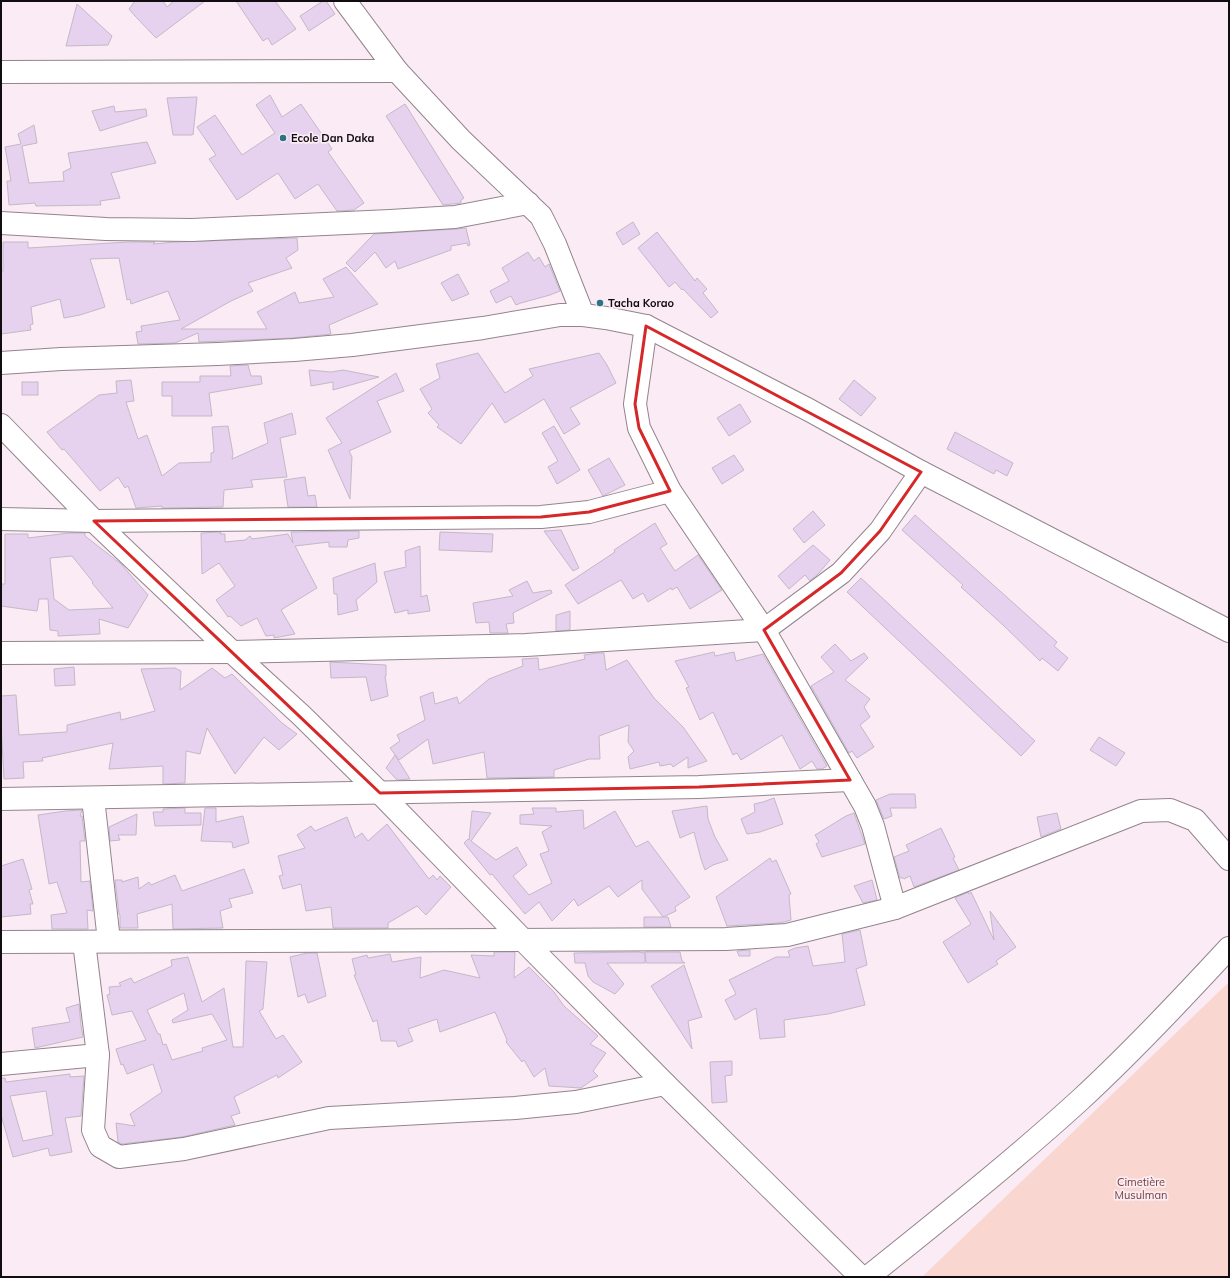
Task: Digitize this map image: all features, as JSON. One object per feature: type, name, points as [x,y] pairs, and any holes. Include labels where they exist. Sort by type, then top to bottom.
[{"type":"street","points":[[345,1],[397,71],[461,140],[541,216],[564,265],[582,315]]},
{"type":"street","points":[[1,72],[397,71]]},
{"type":"street","points":[[1,223],[106,229],[192,230],[449,217],[528,203]]},
{"type":"street","points":[[1,363],[61,359],[218,354],[352,345],[483,328],[553,316],[582,315],[646,326],[809,410],[921,472],[1229,631]]},
{"type":"street","points":[[646,326],[635,404],[639,428],[670,491],[764,630],[865,806],[873,826],[895,908]]},
{"type":"street","points":[[1,424],[94,521],[232,652],[301,715],[380,793],[665,1084],[861,1277]]},
{"type":"street","points":[[1,653],[232,652],[526,645],[764,630],[841,573],[880,531],[921,472]]},
{"type":"street","points":[[1,519],[94,521],[541,517],[589,512],[670,491]]},
{"type":"street","points":[[1,799],[700,787],[850,780]]},
{"type":"street","points":[[93,798],[109,941]]},
{"type":"street","points":[[1,942],[726,939],[787,935],[895,908],[1141,811],[1170,810],[1196,820],[1229,859]]},
{"type":"street","points":[[84,942],[98,1055],[93,1130],[100,1146],[118,1157],[184,1149],[329,1118],[507,1108],[576,1102],[665,1084]]},
{"type":"street","points":[[868,1277],[1004,1166],[1080,1100],[1176,1006],[1229,948]]},
{"type":"street","points":[[1,1064],[98,1055]]},
{"type":"highlighted area","points":[[646,326],[921,472],[880,531],[841,573],[764,630],[850,780],[699,787],[380,793],[94,521],[541,517],[589,512],[670,491],[639,428],[635,404]]},
{"type":"green space","name":"Cimetière Musulman","points":[[1229,982],[1229,1277],[922,1277]]},
{"type":"building","points":[[135,1],[163,1],[167,7],[174,1],[205,1],[156,38],[129,9]]},
{"type":"building","points":[[236,1],[275,1],[296,29],[272,45],[268,38],[263,41]]},
{"type":"building","points":[[323,1],[326,1],[335,14],[309,31],[300,16]]},
{"type":"building","points":[[77,4],[112,36],[108,45],[66,46]]},
{"type":"building","points":[[270,95],[282,117],[301,104],[332,149],[328,152],[364,203],[354,210],[337,211],[318,184],[295,199],[278,173],[237,200],[209,159],[216,155],[197,127],[215,115],[242,155],[275,133],[256,105]]},
{"type":"building","points":[[197,97],[193,135],[173,135],[167,98]]},
{"type":"building","points":[[405,104],[464,198],[461,200],[461,203],[443,205],[386,116]]},
{"type":"building","points":[[114,106],[115,112],[146,109],[147,116],[100,131],[92,111]]},
{"type":"building","points":[[34,125],[37,143],[22,146],[29,183],[64,181],[63,172],[71,168],[68,153],[147,142],[156,163],[111,173],[120,198],[100,201],[101,205],[36,206],[35,203],[9,205],[7,181],[11,181],[5,147],[21,144],[18,134]]},
{"type":"building","points":[[633,222],[640,234],[623,245],[616,233]]},
{"type":"building","points":[[466,228],[470,245],[468,246],[467,243],[451,246],[451,250],[398,269],[395,261],[386,268],[375,252],[355,272],[346,263],[374,234]]},
{"type":"building","points":[[657,232],[695,281],[697,278],[707,289],[703,293],[718,312],[711,318],[675,282],[669,287],[638,248]]},
{"type":"building","points":[[297,238],[298,250],[286,258],[292,268],[248,283],[253,291],[231,301],[181,329],[267,329],[257,312],[295,292],[299,303],[334,297],[323,279],[346,267],[378,304],[329,325],[331,334],[293,338],[199,342],[198,333],[175,343],[138,344],[136,332],[142,331],[141,326],[180,320],[168,291],[131,304],[130,299],[127,300],[119,258],[90,259],[105,307],[80,315],[64,318],[60,299],[31,307],[33,324],[30,325],[31,330],[1,334],[1,272],[3,271],[3,242],[28,242],[28,248],[128,242],[155,242],[153,244]]},
{"type":"building","points":[[528,252],[534,261],[539,257],[545,267],[549,264],[560,291],[516,305],[511,296],[496,303],[490,291],[509,281],[502,268]]},
{"type":"building","points":[[458,274],[469,294],[452,301],[441,283]]},
{"type":"building","points":[[478,353],[505,393],[533,376],[529,369],[599,353],[616,383],[570,408],[580,424],[564,434],[544,399],[505,423],[492,403],[461,444],[437,427],[439,425],[428,413],[432,409],[420,389],[440,378],[436,364]]},
{"type":"building","points":[[248,365],[251,376],[261,376],[262,384],[209,393],[212,416],[172,416],[172,396],[162,396],[162,382],[200,382],[200,376],[231,376],[230,366]]},
{"type":"building","points":[[309,370],[331,372],[343,370],[379,377],[333,390],[333,382],[311,386]]},
{"type":"building","points":[[396,373],[404,391],[377,401],[391,432],[349,451],[352,457],[350,499],[328,450],[342,443],[326,418]]},
{"type":"building","points":[[131,380],[134,401],[126,402],[138,439],[147,435],[162,476],[179,463],[211,462],[211,453],[214,452],[212,427],[228,426],[233,454],[232,459],[268,443],[264,423],[292,413],[296,434],[280,438],[287,477],[251,480],[253,487],[224,490],[223,507],[162,508],[162,506],[136,508],[128,486],[125,488],[118,477],[100,491],[64,449],[62,450],[47,432],[99,395],[117,393],[116,381]]},
{"type":"building","points":[[854,380],[876,398],[861,416],[839,399]]},
{"type":"building","points":[[22,382],[38,382],[38,395],[22,395]]},
{"type":"building","points":[[740,404],[751,422],[729,436],[717,418]]},
{"type":"building","points":[[554,426],[580,470],[557,484],[548,467],[558,461],[542,433]]},
{"type":"building","points":[[955,432],[1013,463],[1007,476],[996,470],[994,474],[947,449]]},
{"type":"building","points":[[734,455],[744,470],[722,484],[712,468]]},
{"type":"building","points":[[609,458],[625,485],[603,496],[588,470]]},
{"type":"building","points":[[305,477],[308,496],[315,495],[317,507],[288,507],[284,480]]},
{"type":"building","points":[[813,511],[825,525],[804,543],[793,529]]},
{"type":"building","points":[[915,515],[1057,642],[1054,646],[1068,658],[1058,671],[1042,658],[1040,661],[961,587],[963,585],[902,530]]},
{"type":"building","points":[[655,523],[667,544],[660,548],[675,571],[698,555],[722,590],[690,609],[677,587],[672,590],[671,588],[648,602],[643,593],[633,599],[621,580],[578,604],[565,585]]},
{"type":"building","points":[[561,530],[579,568],[573,571],[544,531]]},
{"type":"building","points":[[359,531],[359,538],[348,540],[347,547],[329,547],[329,542],[295,546],[317,588],[281,610],[295,634],[274,638],[274,635],[266,636],[257,618],[241,626],[230,616],[228,617],[216,600],[235,586],[219,563],[202,574],[201,533],[221,532],[220,534],[225,534],[225,542],[245,540],[250,536],[252,539],[288,534],[293,543],[291,532]]},
{"type":"building","points":[[440,532],[493,534],[492,552],[439,550]]},
{"type":"building","points":[[69,533],[85,533],[85,536],[121,564],[148,595],[128,628],[99,619],[100,634],[58,636],[58,631],[50,630],[48,599],[39,599],[37,611],[1,606],[1,584],[5,584],[5,534],[28,534],[28,538]],"holes":[[[72,556],[93,582],[92,583],[113,608],[69,610],[54,599],[50,558]]]},
{"type":"building","points":[[813,545],[830,560],[810,581],[805,575],[789,589],[778,576]]},
{"type":"building","points":[[420,546],[421,597],[427,595],[430,611],[408,614],[408,610],[395,613],[384,572],[406,567],[405,551]]},
{"type":"building","points":[[375,563],[377,582],[356,600],[358,610],[338,615],[337,594],[334,594],[333,578]]},
{"type":"building","points":[[861,578],[1035,741],[1021,756],[847,592]]},
{"type":"building","points":[[527,581],[533,593],[551,590],[552,593],[513,613],[514,623],[506,624],[508,633],[490,633],[489,622],[476,623],[473,603],[513,596],[509,590]]},
{"type":"building","points":[[570,611],[570,630],[556,631],[556,615]]},
{"type":"building","points":[[835,644],[851,661],[864,653],[868,658],[845,680],[870,699],[864,707],[870,717],[860,725],[874,747],[857,758],[852,751],[849,753],[811,686],[834,672],[821,657]]},
{"type":"building","points":[[714,652],[715,656],[734,652],[736,661],[763,654],[827,766],[822,769],[817,769],[812,761],[800,769],[782,735],[741,760],[737,753],[733,755],[713,712],[700,720],[686,688],[689,687],[675,661]]},
{"type":"building","points":[[604,653],[606,670],[627,660],[654,698],[683,727],[707,761],[688,768],[688,757],[673,767],[671,764],[660,766],[659,762],[630,769],[628,757],[634,751],[628,742],[629,725],[599,736],[600,759],[589,759],[554,770],[554,777],[487,778],[484,752],[433,764],[428,739],[399,760],[390,748],[400,741],[397,735],[425,720],[420,697],[433,692],[435,704],[457,697],[459,704],[489,679],[523,666],[522,659],[538,658],[539,670],[585,659],[584,655]]},
{"type":"building","points":[[330,662],[386,665],[385,676],[388,696],[371,701],[366,677],[331,678]]},
{"type":"building","points":[[74,667],[75,685],[55,686],[54,669]]},
{"type":"building","points":[[175,668],[181,671],[180,690],[212,668],[225,678],[232,674],[282,723],[297,734],[279,750],[264,737],[235,774],[207,728],[200,754],[186,751],[185,783],[163,784],[163,766],[109,769],[113,743],[42,758],[43,761],[23,762],[24,778],[4,779],[1,696],[16,695],[19,735],[67,732],[67,725],[120,712],[121,720],[155,711],[141,669]]},
{"type":"building","points":[[1099,737],[1125,753],[1116,766],[1090,750]]},
{"type":"building","points":[[395,755],[410,779],[397,780],[386,768]]},
{"type":"building","points":[[890,794],[915,794],[916,808],[890,808],[892,816],[884,819],[876,800]]},
{"type":"building","points":[[774,798],[783,824],[760,832],[747,834],[741,819],[755,812],[754,804]]},
{"type":"building","points":[[707,806],[708,819],[715,837],[728,860],[713,865],[705,870],[694,832],[680,838],[672,811]]},
{"type":"building","points":[[185,808],[185,813],[201,813],[201,825],[155,826],[153,812],[163,812],[163,809]]},
{"type":"building","points":[[205,808],[216,808],[216,822],[243,816],[249,843],[233,848],[232,842],[201,841]]},
{"type":"building","points":[[532,808],[556,808],[556,812],[583,810],[584,829],[615,811],[636,847],[648,841],[690,897],[675,907],[676,911],[663,917],[642,889],[642,880],[618,897],[609,886],[578,906],[574,899],[552,921],[539,902],[525,914],[464,843],[468,839],[469,840],[472,811],[491,813],[471,841],[496,860],[517,847],[527,865],[513,876],[529,895],[552,883],[540,854],[549,851],[542,832],[552,826],[520,824],[520,815],[534,814]]},
{"type":"building","points":[[82,810],[80,816],[82,816],[85,841],[80,841],[81,882],[90,881],[93,911],[87,910],[88,929],[52,929],[51,915],[67,913],[57,882],[49,884],[38,815]]},
{"type":"building","points":[[854,813],[865,844],[822,857],[816,844],[819,842],[815,835],[846,816]]},
{"type":"building","points":[[1057,813],[1061,829],[1041,837],[1037,817]]},
{"type":"building","points":[[137,814],[136,835],[118,835],[120,840],[110,841],[109,827]]},
{"type":"building","points":[[347,817],[355,838],[362,833],[368,841],[387,824],[429,879],[433,875],[437,880],[440,876],[451,887],[426,915],[417,906],[388,923],[388,928],[333,928],[331,907],[306,911],[301,884],[283,889],[279,876],[283,875],[278,856],[305,848],[297,835],[311,826],[315,831]]},
{"type":"building","points":[[941,828],[955,857],[953,858],[959,870],[914,887],[910,876],[904,879],[900,878],[894,857],[909,851],[906,845]]},
{"type":"building","points":[[770,858],[772,862],[776,860],[791,894],[789,895],[791,920],[780,923],[727,926],[716,897]]},
{"type":"building","points":[[23,859],[32,889],[29,890],[33,904],[30,904],[31,914],[1,917],[1,866]]},
{"type":"building","points":[[244,869],[253,893],[229,899],[232,907],[220,911],[223,928],[173,929],[172,904],[137,914],[138,928],[120,928],[120,915],[115,880],[122,880],[122,882],[138,877],[139,889],[149,882],[151,885],[175,875],[182,891]]},
{"type":"building","points":[[872,880],[877,900],[863,903],[854,886]]},
{"type":"building","points":[[968,892],[969,894],[971,892],[994,940],[990,911],[1016,947],[996,961],[998,964],[968,983],[943,942],[971,924],[955,898]]},
{"type":"building","points":[[644,917],[668,917],[671,927],[644,927]]},
{"type":"building","points":[[860,930],[867,965],[856,969],[865,1005],[828,1014],[784,1020],[785,1037],[760,1039],[756,1008],[735,1020],[725,1000],[736,994],[729,980],[776,957],[790,957],[788,951],[795,948],[808,946],[813,966],[845,962],[842,934]]},
{"type":"building","points":[[750,950],[750,956],[739,956],[737,951]]},
{"type":"building","points":[[494,952],[515,952],[514,978],[529,967],[554,992],[564,1006],[598,1036],[590,1044],[606,1053],[593,1071],[598,1076],[581,1088],[549,1086],[545,1068],[534,1077],[524,1060],[522,1062],[506,1042],[507,1040],[495,1012],[440,1032],[437,1019],[408,1029],[413,1041],[398,1047],[396,1041],[381,1041],[377,1020],[373,1022],[354,975],[356,975],[352,959],[367,955],[368,958],[390,954],[392,962],[421,957],[420,978],[444,970],[480,978],[471,955],[494,956]]},
{"type":"building","points":[[645,952],[680,952],[682,961],[685,963],[646,963]]},
{"type":"building","points":[[307,953],[317,953],[326,996],[308,1003],[305,994],[298,997],[290,957]]},
{"type":"building","points":[[574,953],[645,953],[645,963],[607,963],[624,984],[615,994],[593,982],[588,976],[585,963],[575,963]]},
{"type":"building","points":[[188,957],[202,1002],[224,988],[233,1047],[243,1047],[246,961],[267,962],[263,1009],[259,1011],[276,1039],[283,1035],[302,1062],[278,1078],[277,1075],[234,1097],[240,1113],[231,1116],[235,1125],[182,1137],[122,1144],[118,1142],[116,1123],[135,1126],[130,1114],[162,1092],[153,1064],[127,1074],[123,1064],[121,1065],[116,1049],[146,1040],[132,1011],[112,1015],[107,995],[110,994],[109,987],[121,986],[119,983],[131,978],[134,983],[172,966],[171,960]],"holes":[[[184,993],[188,1010],[172,1020],[173,1023],[212,1014],[227,1040],[202,1048],[203,1051],[172,1060],[166,1044],[163,1045],[160,1034],[158,1034],[147,1010]]]},
{"type":"building","points":[[684,965],[702,1017],[688,1021],[692,1049],[651,986]]},
{"type":"building","points":[[79,1004],[83,1037],[35,1048],[32,1028],[70,1022],[66,1008]]},
{"type":"building","points":[[732,1061],[732,1075],[725,1076],[727,1102],[712,1103],[710,1062]]},
{"type":"building","points":[[70,1074],[70,1077],[84,1076],[81,1116],[65,1118],[72,1152],[50,1156],[48,1148],[13,1157],[1,1115],[1,1078],[5,1078],[6,1082]],"holes":[[[46,1091],[53,1135],[23,1141],[10,1096]]]},
{"type":"place","name":"Ecole Dan Daka","points":[[283,138]]},
{"type":"place","name":"Tacha Korao","points":[[600,303]]}]
